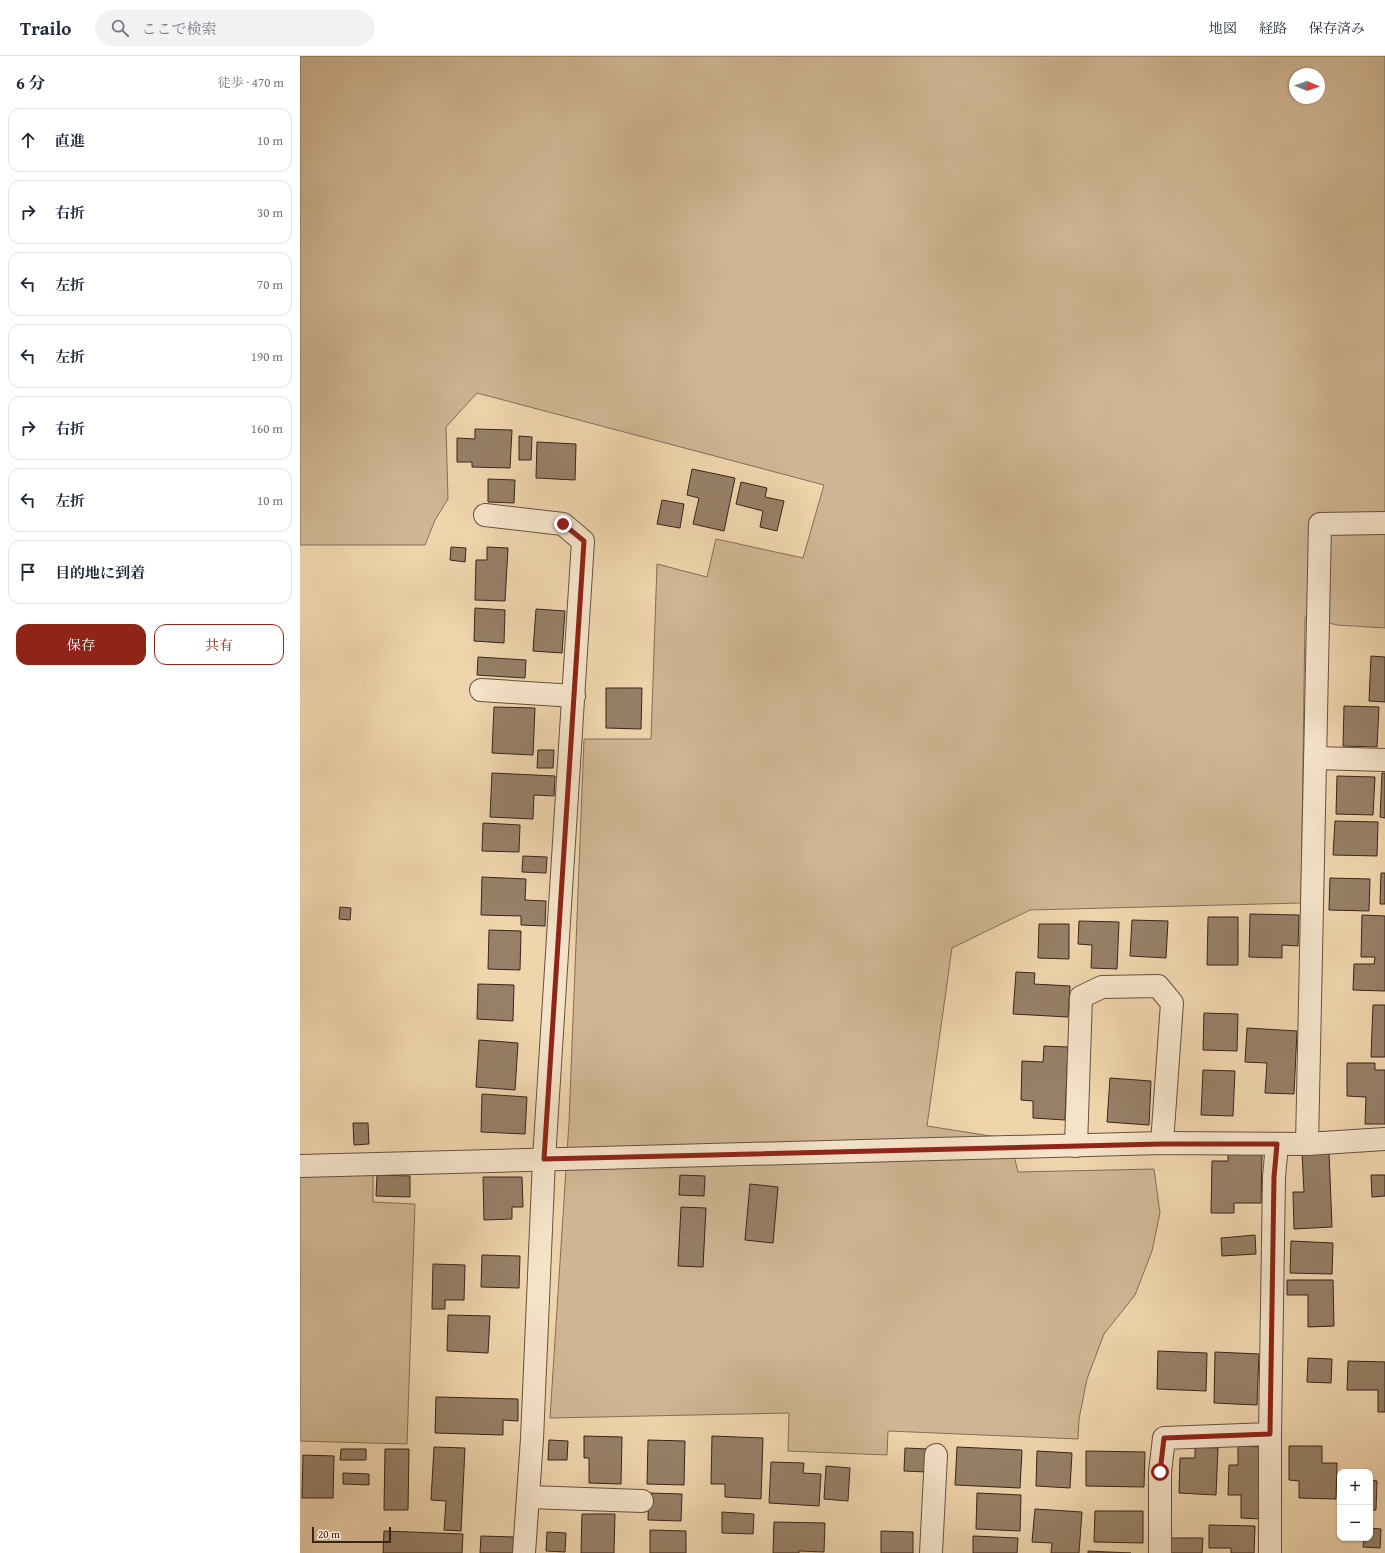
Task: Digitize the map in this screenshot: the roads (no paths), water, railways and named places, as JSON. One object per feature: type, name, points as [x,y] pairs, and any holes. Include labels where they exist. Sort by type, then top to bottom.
[{"type":"street","points":[[485,515],[563,524],[584,541],[544,1159],[533,1431],[524,1553]]},
{"type":"street","points":[[1308,1144],[1320,524],[1385,523]]},
{"type":"street","points":[[481,690],[574,696]]},
{"type":"street","points":[[1316,758],[1385,760]]},
{"type":"street","points":[[1076,1146],[1080,997],[1102,987],[1158,986],[1172,1003],[1162,1144]]},
{"type":"street","points":[[300,1166],[1162,1144],[1308,1144],[1385,1139]]},
{"type":"street","points":[[1270,1553],[1270,1434],[1274,1177],[1277,1144]]},
{"type":"street","points":[[1160,1553],[1160,1472],[1164,1438],[1270,1434]]},
{"type":"street","points":[[931,1553],[936,1455]]},
{"type":"street","points":[[528,1497],[642,1501]]}]
